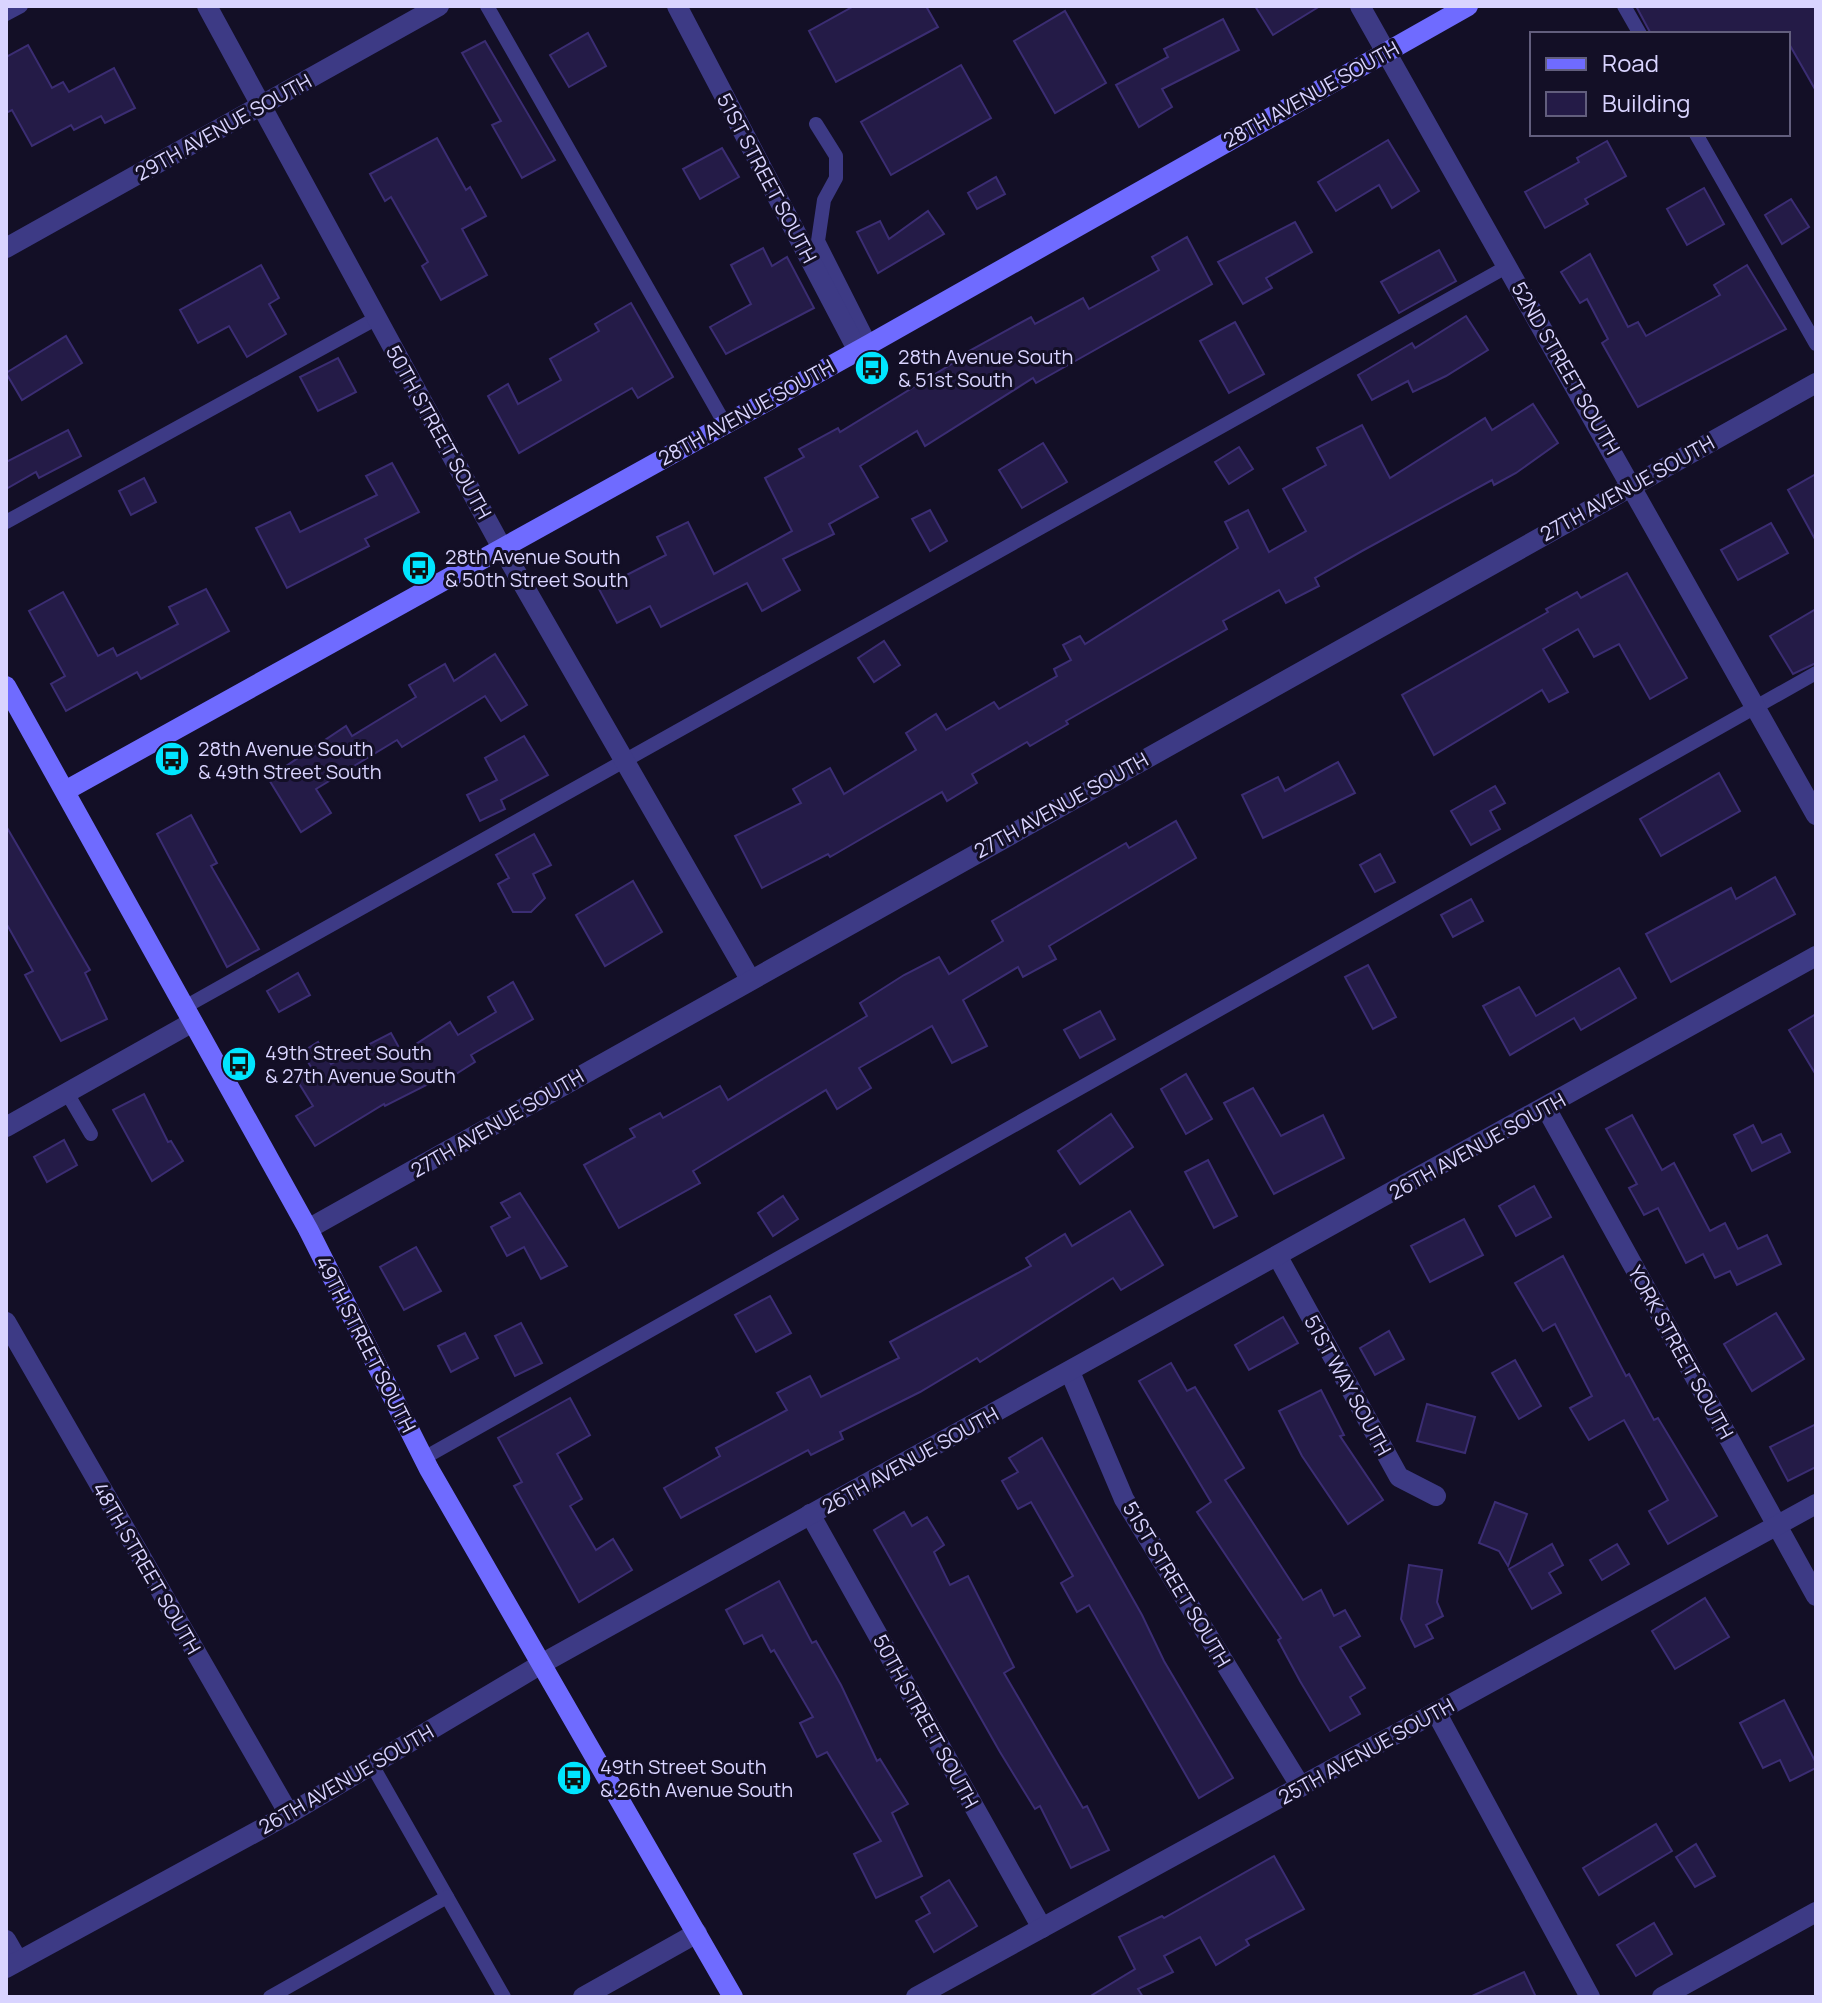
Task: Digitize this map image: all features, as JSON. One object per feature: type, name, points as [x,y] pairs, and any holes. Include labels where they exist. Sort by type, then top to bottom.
[{"type":"street","name":"50TH STREET SOUTH","points":[[207,6],[501,546],[750,979]]},
{"type":"street","name":"29TH AVENUE SOUTH","points":[[6,248],[439,6]]},
{"type":"street","name":"51ST STREET SOUTH","points":[[677,6],[864,347]]},
{"type":"street","name":"52ND STREET SOUTH","points":[[1360,6],[1816,815]]},
{"type":"street","name":"28TH AVENUE SOUTH","points":[[65,791],[864,347],[1468,6]]},
{"type":"street","name":"27TH AVENUE SOUTH","points":[[308,1229],[1816,383]]},
{"type":"street","name":"49TH STREET SOUTH","points":[[6,686],[308,1229],[424,1458],[733,1997]]},
{"type":"street","name":"26TH AVENUE SOUTH","points":[[12,1964],[289,1814],[543,1663],[1816,956]]},
{"type":"street","points":[[6,1127],[67,1093],[187,1015]]},
{"type":"street","name":"YORK STREET SOUTH","points":[[1546,1108],[1816,1596]]},
{"type":"street","name":"51ST WAY SOUTH","points":[[1278,1257],[1399,1477],[1436,1496]]},
{"type":"street","name":"48TH STREET SOUTH","points":[[6,1322],[289,1814]]},
{"type":"street","name":"51ST STREET SOUTH","points":[[1070,1372],[1124,1499],[1301,1787]]},
{"type":"street","name":"25TH AVENUE SOUTH","points":[[916,1997],[1816,1504]]},
{"type":"street","name":"50TH STREET SOUTH","points":[[810,1514],[1042,1928]]},
{"type":"street","points":[[1436,1712],[1590,1997]]},
{"type":"street","points":[[1662,1997],[1816,1912]]},
{"type":"street","points":[[583,1997],[697,1933]]},
{"type":"street","points":[[6,1940],[12,1964]]},
{"type":"lane","points":[[6,14],[21,6]]},
{"type":"lane","points":[[487,6],[725,424]]},
{"type":"lane","points":[[1624,6],[1639,32]]},
{"type":"lane","points":[[816,124],[836,156],[836,178],[824,200],[818,241],[864,347]]},
{"type":"lane","points":[[1697,136],[1816,344]]},
{"type":"lane","points":[[187,1015],[625,761],[1508,266]]},
{"type":"lane","points":[[6,522],[377,318]]},
{"type":"lane","points":[[424,1458],[1816,673]]},
{"type":"lane","points":[[67,1093],[91,1134]]},
{"type":"lane","points":[[372,1765],[504,1997]]},
{"type":"lane","points":[[270,1997],[447,1897]]},
{"type":"building","points":[[854,6],[926,6],[938,27],[836,82],[809,31]]},
{"type":"building","points":[[1255,6],[1320,6],[1273,35]]},
{"type":"building","points":[[1636,6],[1816,6],[1816,91],[1790,46],[1790,32],[1650,32]]},
{"type":"building","points":[[1065,11],[1106,83],[1055,113],[1014,41]]},
{"type":"building","points":[[1223,19],[1239,50],[1162,89],[1172,107],[1139,127],[1116,85],[1168,57],[1164,49]]},
{"type":"building","points":[[588,33],[606,66],[569,87],[550,55]]},
{"type":"building","points":[[485,41],[555,160],[522,178],[492,125],[501,121],[462,53]]},
{"type":"building","points":[[28,45],[52,88],[63,82],[69,92],[114,68],[135,108],[105,123],[101,116],[74,130],[71,125],[32,146],[12,110],[6,113],[6,57]]},
{"type":"building","points":[[961,65],[991,118],[891,175],[861,122]]},
{"type":"building","points":[[437,138],[466,190],[470,187],[486,216],[462,229],[487,275],[441,300],[422,266],[428,262],[391,197],[385,201],[370,174]]},
{"type":"building","points":[[1388,140],[1419,191],[1392,208],[1379,185],[1336,211],[1318,182]]},
{"type":"building","points":[[1607,141],[1626,176],[1585,199],[1588,204],[1545,228],[1525,192],[1579,162],[1577,158]]},
{"type":"building","points":[[722,148],[739,177],[700,199],[683,169]]},
{"type":"building","points":[[996,177],[1005,194],[977,209],[968,193]]},
{"type":"building","points":[[1704,188],[1724,224],[1687,245],[1667,209]]},
{"type":"building","points":[[1791,199],[1809,227],[1782,244],[1765,215]]},
{"type":"building","points":[[928,211],[944,234],[878,273],[857,232],[880,221],[889,239]]},
{"type":"building","points":[[1295,222],[1312,252],[1266,278],[1272,288],[1243,304],[1218,262]]},
{"type":"building","points":[[1187,237],[1212,284],[1036,383],[1033,378],[925,446],[917,431],[860,466],[878,497],[829,524],[834,534],[783,559],[800,590],[762,611],[747,583],[661,627],[650,606],[617,623],[599,589],[666,555],[657,537],[688,522],[714,574],[792,531],[765,478],[804,457],[799,449],[838,428],[840,432],[953,363],[951,361],[1031,317],[1035,324],[1083,298],[1089,309],[1159,270],[1152,257]]},
{"type":"building","points":[[763,248],[772,266],[787,257],[814,308],[726,354],[710,327],[751,304],[731,265]]},
{"type":"building","points":[[1439,250],[1456,281],[1399,313],[1381,282]]},
{"type":"building","points":[[1590,254],[1628,327],[1638,322],[1646,336],[1720,295],[1714,285],[1747,265],[1786,329],[1638,407],[1602,343],[1608,339],[1587,299],[1580,303],[1561,272]]},
{"type":"building","points":[[261,265],[279,298],[269,304],[286,334],[247,357],[229,326],[198,343],[180,310]]},
{"type":"building","points":[[631,303],[673,377],[638,398],[632,388],[519,453],[488,396],[508,384],[518,404],[561,380],[550,359],[599,331],[595,324]]},
{"type":"building","points":[[1466,316],[1488,350],[1413,392],[1408,381],[1372,400],[1358,375],[1412,343],[1415,348]]},
{"type":"building","points":[[1235,322],[1264,374],[1229,393],[1200,341]]},
{"type":"building","points":[[66,336],[82,363],[22,400],[6,373]]},
{"type":"building","points":[[338,358],[356,392],[318,411],[300,377]]},
{"type":"building","points":[[1533,404],[1558,443],[1516,473],[1494,485],[1492,480],[1362,551],[1315,578],[1319,586],[1286,603],[1279,590],[1223,621],[1227,629],[1066,721],[1068,724],[1030,746],[1027,742],[972,774],[977,783],[947,801],[942,792],[830,857],[828,854],[762,888],[735,836],[801,803],[793,789],[830,768],[844,794],[916,750],[906,733],[936,714],[946,730],[994,702],[999,709],[1057,676],[1054,669],[1071,660],[1063,645],[1080,636],[1085,644],[1238,548],[1225,522],[1248,510],[1269,552],[1306,531],[1283,489],[1326,465],[1317,448],[1362,425],[1390,478],[1485,418],[1492,430]]},
{"type":"building","points":[[68,430],[81,456],[39,478],[36,472],[6,489],[6,462]]},
{"type":"building","points":[[1043,443],[1067,482],[1022,508],[999,470]]},
{"type":"building","points":[[1239,447],[1253,469],[1229,484],[1215,462]]},
{"type":"building","points":[[392,463],[419,512],[365,539],[369,546],[287,588],[256,528],[290,512],[300,532],[377,495],[366,476]]},
{"type":"building","points":[[1816,474],[1816,541],[1788,490]]},
{"type":"building","points":[[144,478],[156,502],[131,515],[119,491]]},
{"type":"building","points":[[930,510],[947,541],[930,551],[912,519]]},
{"type":"building","points":[[1771,523],[1788,553],[1738,580],[1721,550]]},
{"type":"building","points":[[1627,573],[1687,678],[1650,699],[1619,644],[1594,657],[1578,629],[1543,649],[1568,692],[1549,702],[1542,690],[1434,755],[1402,695],[1548,612],[1546,609],[1577,592],[1581,598]]},
{"type":"building","points":[[206,589],[229,631],[141,679],[137,672],[66,711],[51,684],[65,676],[29,611],[63,592],[98,656],[113,648],[117,656],[178,624],[169,607]]},
{"type":"building","points":[[1816,609],[1816,663],[1793,674],[1770,636]]},
{"type":"building","points":[[884,641],[900,665],[874,682],[858,658]]},
{"type":"building","points":[[495,654],[527,705],[501,721],[485,696],[402,747],[397,740],[316,789],[331,813],[301,832],[268,778],[346,726],[352,736],[416,697],[409,685],[445,664],[454,681]]},
{"type":"building","points":[[524,736],[548,775],[501,800],[505,809],[480,821],[467,795],[497,780],[485,758]]},
{"type":"building","points":[[1338,762],[1355,793],[1263,838],[1242,795],[1278,777],[1285,791]]},
{"type":"building","points":[[1719,773],[1740,811],[1661,856],[1640,819]]},
{"type":"building","points":[[1495,786],[1505,803],[1490,811],[1500,829],[1471,845],[1451,811]]},
{"type":"building","points":[[191,815],[217,863],[211,866],[259,949],[227,967],[157,834]]},
{"type":"building","points":[[1176,821],[1196,858],[1049,946],[1056,959],[1023,977],[1018,967],[963,1000],[987,1046],[952,1063],[932,1026],[859,1068],[871,1088],[837,1109],[826,1090],[693,1171],[700,1183],[619,1228],[584,1165],[635,1137],[630,1129],[660,1113],[663,1118],[720,1086],[728,1100],[867,1016],[860,1003],[904,975],[939,957],[949,974],[1003,941],[992,921],[1126,843],[1129,848]]},
{"type":"building","points":[[6,826],[90,970],[85,973],[107,1019],[61,1041],[25,975],[33,971],[6,923]]},
{"type":"building","points":[[534,834],[551,865],[533,874],[545,898],[531,912],[513,912],[498,884],[509,878],[496,855]]},
{"type":"building","points":[[1380,854],[1395,882],[1375,892],[1360,865]]},
{"type":"building","points":[[1775,877],[1795,914],[1671,982],[1646,934],[1731,888],[1736,899]]},
{"type":"building","points":[[633,881],[662,932],[605,966],[576,915]]},
{"type":"building","points":[[1471,899],[1483,921],[1453,937],[1441,915]]},
{"type":"building","points":[[1368,965],[1396,1017],[1373,1029],[1345,977]]},
{"type":"building","points":[[1619,968],[1636,998],[1581,1030],[1574,1018],[1510,1055],[1483,1006],[1519,987],[1536,1016]]},
{"type":"building","points":[[298,973],[310,995],[279,1012],[267,991]]},
{"type":"building","points":[[513,982],[533,1019],[471,1055],[475,1062],[448,1079],[446,1075],[384,1104],[315,1146],[296,1116],[313,1106],[295,1077],[311,1067],[302,1052],[318,1042],[331,1064],[391,1033],[402,1053],[450,1022],[458,1035],[496,1012],[488,997]]},
{"type":"building","points":[[1100,1011],[1115,1039],[1080,1058],[1064,1030]]},
{"type":"building","points":[[1816,1014],[1816,1075],[1789,1030]]},
{"type":"building","points":[[1186,1074],[1212,1119],[1186,1134],[1161,1089]]},
{"type":"building","points":[[1253,1088],[1281,1136],[1323,1115],[1344,1158],[1274,1194],[1224,1103]]},
{"type":"building","points":[[144,1094],[168,1142],[171,1141],[183,1161],[152,1181],[113,1110]]},
{"type":"building","points":[[1111,1114],[1133,1147],[1080,1184],[1058,1151]]},
{"type":"building","points":[[1632,1115],[1662,1170],[1674,1163],[1710,1231],[1725,1223],[1738,1249],[1767,1235],[1781,1264],[1737,1285],[1730,1271],[1715,1278],[1703,1254],[1686,1263],[1658,1208],[1644,1215],[1629,1188],[1637,1184],[1606,1129]]},
{"type":"building","points":[[1753,1125],[1762,1143],[1781,1134],[1790,1152],[1752,1171],[1734,1135]]},
{"type":"building","points":[[64,1140],[77,1165],[47,1182],[34,1157]]},
{"type":"building","points":[[1208,1160],[1237,1216],[1214,1228],[1185,1172]]},
{"type":"building","points":[[1534,1186],[1551,1217],[1516,1236],[1499,1206]]},
{"type":"building","points":[[520,1193],[567,1266],[541,1279],[524,1247],[507,1256],[491,1227],[510,1217],[501,1203]]},
{"type":"building","points":[[783,1196],[798,1219],[773,1236],[758,1213]]},
{"type":"building","points":[[1130,1211],[1163,1265],[1121,1290],[1113,1278],[980,1362],[977,1358],[920,1392],[840,1432],[843,1439],[811,1455],[808,1450],[681,1518],[664,1488],[720,1456],[716,1448],[787,1410],[777,1393],[810,1376],[821,1397],[899,1358],[890,1342],[1031,1266],[1026,1258],[1065,1234],[1072,1246]]},
{"type":"building","points":[[1464,1219],[1483,1255],[1430,1282],[1411,1246]]},
{"type":"building","points":[[416,1247],[441,1291],[404,1310],[380,1267]]},
{"type":"building","points":[[1563,1256],[1626,1376],[1629,1374],[1654,1420],[1658,1418],[1717,1516],[1668,1544],[1649,1511],[1668,1500],[1624,1420],[1589,1440],[1570,1408],[1592,1396],[1555,1324],[1543,1331],[1515,1283]]},
{"type":"building","points":[[770,1296],[791,1333],[756,1352],[735,1315]]},
{"type":"building","points":[[1776,1313],[1804,1359],[1752,1391],[1724,1344]]},
{"type":"building","points":[[1283,1317],[1298,1343],[1249,1370],[1235,1345]]},
{"type":"building","points":[[521,1323],[542,1363],[515,1376],[495,1336]]},
{"type":"building","points":[[1389,1331],[1404,1359],[1375,1375],[1360,1348]]},
{"type":"building","points":[[465,1333],[478,1358],[451,1372],[438,1346]]},
{"type":"building","points":[[1515,1360],[1541,1406],[1519,1419],[1492,1373]]},
{"type":"building","points":[[1171,1363],[1187,1391],[1195,1387],[1244,1468],[1225,1480],[1303,1600],[1321,1590],[1334,1616],[1345,1610],[1360,1636],[1340,1647],[1365,1688],[1350,1697],[1360,1714],[1330,1731],[1278,1640],[1281,1638],[1197,1512],[1211,1502],[1139,1381]]},
{"type":"building","points":[[1321,1390],[1344,1435],[1340,1436],[1383,1500],[1348,1524],[1302,1456],[1279,1411]]},
{"type":"building","points":[[570,1398],[590,1435],[557,1454],[582,1499],[570,1506],[596,1550],[613,1539],[632,1570],[579,1602],[514,1486],[522,1482],[498,1438]]},
{"type":"building","points":[[1427,1404],[1475,1417],[1465,1453],[1417,1441]]},
{"type":"building","points":[[1816,1424],[1816,1467],[1788,1481],[1770,1447]]},
{"type":"building","points":[[1042,1438],[1142,1615],[1164,1661],[1233,1778],[1199,1798],[1089,1605],[1077,1612],[1061,1583],[1073,1576],[1031,1502],[1018,1509],[1002,1481],[1018,1472],[1009,1458]]},
{"type":"building","points":[[1495,1502],[1527,1514],[1508,1566],[1499,1551],[1479,1543]]},
{"type":"building","points":[[904,1512],[912,1526],[927,1517],[944,1545],[934,1552],[950,1585],[968,1576],[1014,1667],[1004,1673],[1083,1808],[1087,1806],[1109,1850],[1071,1868],[1040,1806],[1035,1809],[1000,1752],[874,1530]]},
{"type":"building","points":[[1552,1544],[1563,1565],[1549,1573],[1561,1593],[1532,1609],[1509,1569]]},
{"type":"building","points":[[1617,1544],[1629,1564],[1602,1580],[1590,1560]]},
{"type":"building","points":[[1409,1565],[1442,1570],[1437,1602],[1443,1616],[1426,1625],[1433,1638],[1415,1647],[1401,1619]]},
{"type":"building","points":[[779,1581],[812,1643],[816,1641],[841,1685],[877,1761],[880,1759],[908,1804],[892,1813],[922,1876],[876,1898],[854,1854],[881,1841],[827,1752],[817,1757],[800,1723],[813,1717],[774,1650],[771,1652],[762,1635],[744,1644],[726,1610]]},
{"type":"building","points":[[1705,1598],[1729,1637],[1675,1669],[1652,1631]]},
{"type":"building","points":[[1784,1700],[1816,1763],[1816,1768],[1790,1781],[1780,1760],[1763,1768],[1740,1723]]},
{"type":"building","points":[[1656,1824],[1672,1851],[1599,1895],[1583,1868]]},
{"type":"building","points":[[1696,1844],[1715,1876],[1695,1887],[1676,1857]]},
{"type":"building","points":[[1274,1856],[1304,1909],[1246,1940],[1249,1945],[1216,1965],[1200,1937],[1164,1956],[1173,1972],[1138,1989],[1143,1997],[1089,1997],[1135,1969],[1119,1937],[1162,1916],[1164,1918]]},
{"type":"building","points":[[949,1880],[977,1926],[934,1952],[916,1921],[930,1913],[921,1897]]},
{"type":"building","points":[[1654,1923],[1672,1954],[1636,1976],[1617,1945]]},
{"type":"building","points":[[1524,1972],[1536,1997],[1470,1997]]},
{"type":"place","name":"28th Avenue South & 51st South","points":[[872,368]]},
{"type":"place","name":"28th Avenue South & 50th Street South","points":[[419,568]]},
{"type":"place","name":"28th Avenue South & 49th Street South","points":[[172,759]]},
{"type":"place","name":"49th Street South & 27th Avenue South","points":[[239,1064]]},
{"type":"place","name":"49th Street South & 26th Avenue South","points":[[574,1778]]}]
